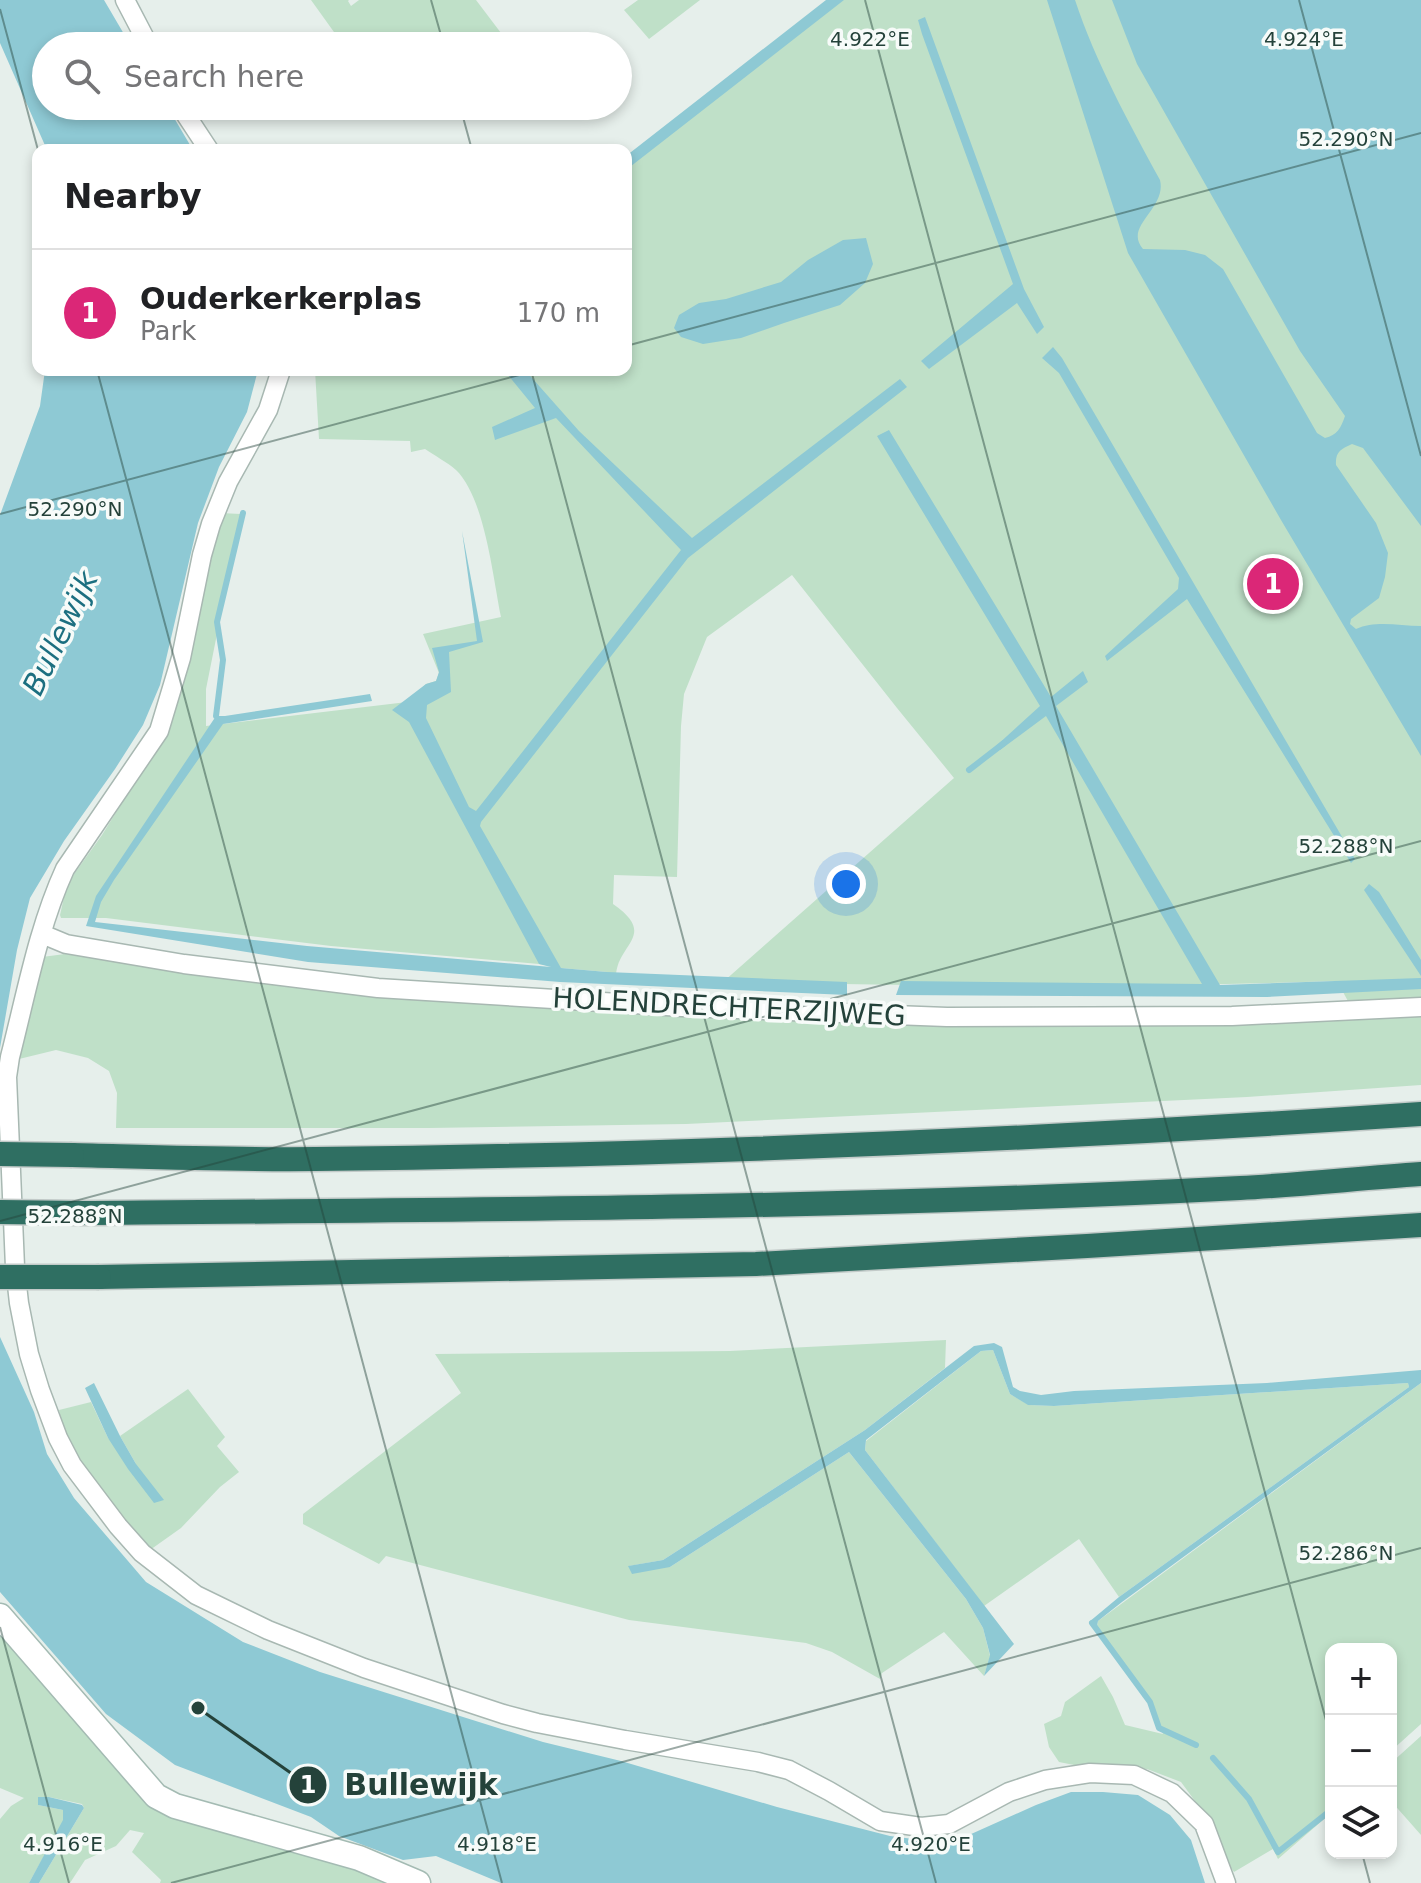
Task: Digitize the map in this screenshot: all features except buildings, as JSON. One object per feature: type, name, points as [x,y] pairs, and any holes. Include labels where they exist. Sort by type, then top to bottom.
[{"type":"highway","points":[[0,1154],[313,1159],[791,1148],[1077,1135],[1421,1114]]},
{"type":"highway","points":[[0,1212],[424,1211],[852,1203],[1243,1188],[1421,1174]]},
{"type":"highway","points":[[0,1277],[756,1264],[1421,1225]]},
{"type":"street","points":[[125,0],[142,32]]},
{"type":"street","points":[[189,120],[205,144]]},
{"type":"street","points":[[279,376],[268,410],[228,482],[211,524],[181,658],[159,731],[65,869],[55,893],[7,1077],[19,1303],[40,1390],[72,1465],[142,1553],[196,1595],[268,1630],[364,1668],[537,1723],[789,1770],[880,1821],[921,1827],[949,1824],[1009,1792],[1045,1780],[1090,1773],[1134,1775],[1172,1793],[1204,1824],[1226,1883]]},
{"type":"street","name":"HOLENDRECHTERZIJWEG","points":[[42,934],[66,944],[184,964],[378,988],[682,1007],[947,1017],[1232,1016],[1421,1007]]},
{"type":"street","points":[[0,1616],[156,1796],[175,1806],[359,1858],[418,1883]]},
{"type":"green space","points":[[311,0],[349,0],[351,6],[359,0],[476,0],[500,32],[334,32]]},
{"type":"green space","points":[[638,0],[700,0],[649,39],[624,10]]},
{"type":"green space","points":[[834,0],[1421,0],[1421,1085],[1247,1097],[686,1124],[116,1128],[117,1093],[109,1071],[88,1058],[56,1050],[19,1059],[37,967],[42,957],[65,954],[448,1000],[745,1014],[1355,1014],[1337,981],[1030,986],[723,982],[954,778],[792,575],[707,637],[684,694],[677,877],[614,875],[613,904],[633,924],[634,932],[616,977],[607,972],[539,964],[331,946],[106,918],[61,918],[67,884],[102,835],[154,751],[220,513],[241,514],[206,689],[206,726],[407,702],[426,684],[436,681],[439,673],[423,634],[501,617],[481,519],[466,483],[456,470],[425,449],[411,452],[410,441],[319,439],[315,376],[632,376],[632,153]]},
{"type":"green space","points":[[946,1340],[945,1368],[865,1430],[663,1560],[629,1566],[670,1567],[849,1452],[966,1599],[983,1628],[990,1656],[984,1676],[944,1632],[882,1673],[880,1679],[832,1652],[806,1643],[629,1620],[386,1556],[379,1564],[303,1524],[303,1514],[461,1393],[435,1354],[730,1351]]},
{"type":"green space","points":[[993,1350],[1010,1394],[1029,1405],[1054,1406],[1408,1383],[1409,1387],[1119,1597],[1079,1539],[984,1606],[865,1450],[866,1441],[981,1351]]},
{"type":"green space","points":[[1421,1383],[1421,1724],[1397,1746],[1397,1643],[1325,1643],[1325,1818],[1278,1859],[1273,1849],[1234,1872],[1224,1858],[1206,1816],[1181,1782],[1147,1769],[1059,1762],[1049,1747],[1044,1724],[1061,1716],[1065,1702],[1101,1676],[1125,1725],[1163,1734],[1145,1693],[1097,1626],[1098,1621]]},
{"type":"green space","points":[[188,1389],[225,1437],[217,1446],[239,1472],[220,1487],[181,1528],[150,1550],[88,1482],[62,1426],[59,1410],[91,1402],[108,1438],[136,1464],[120,1436]]},
{"type":"green space","points":[[0,1631],[159,1812],[206,1823],[396,1883],[160,1883],[161,1880],[132,1852],[144,1833],[130,1830],[116,1846],[85,1860],[70,1883],[39,1883],[84,1808],[82,1804],[39,1797],[38,1805],[63,1810],[64,1820],[29,1883],[0,1883],[0,1819],[11,1806],[24,1798],[0,1788]]},
{"type":"green space","points":[[1421,1736],[1421,1835],[1397,1808],[1397,1758]]},
{"type":"water","points":[[0,0],[104,0],[123,32],[32,32],[32,116],[0,43]]},
{"type":"water","points":[[826,0],[844,0],[632,165],[632,151]]},
{"type":"water","points":[[1047,0],[1075,0],[1103,69],[1160,180],[1157,200],[1138,233],[1143,249],[1185,250],[1205,255],[1223,269],[1317,433],[1325,438],[1338,430],[1345,416],[1300,351],[1137,64],[1112,0],[1421,0],[1421,526],[1363,448],[1352,444],[1348,446],[1340,452],[1336,465],[1376,523],[1388,553],[1379,598],[1351,619],[1350,624],[1356,629],[1380,624],[1421,626],[1421,756],[1128,253]]},
{"type":"water","points":[[925,17],[1024,289],[1044,327],[1037,334],[1017,303],[929,369],[921,361],[1013,284],[922,34],[918,20]]},
{"type":"water","points":[[34,120],[175,120],[189,144],[44,144]]},
{"type":"water","points":[[866,238],[873,264],[865,283],[840,305],[741,338],[703,344],[681,337],[674,328],[679,315],[699,303],[726,299],[781,282],[808,260],[843,240]]},
{"type":"water","points":[[1053,347],[1355,859],[1351,863],[1187,599],[1107,661],[1105,656],[1178,589],[1179,578],[1059,373],[1042,358]]},
{"type":"water","points":[[44,376],[256,376],[247,412],[219,467],[198,523],[160,685],[143,725],[64,841],[30,898],[17,950],[0,1048],[0,515],[40,406]]},
{"type":"water","points":[[509,376],[530,376],[579,431],[692,538],[900,379],[907,387],[688,558],[480,826],[561,968],[847,982],[847,995],[560,982],[308,962],[86,926],[96,896],[216,716],[370,694],[372,701],[223,724],[114,880],[101,902],[95,922],[307,946],[551,967],[539,964],[409,722],[392,710],[426,684],[436,681],[439,672],[432,648],[477,641],[462,531],[483,642],[449,652],[451,692],[427,705],[426,718],[469,807],[476,811],[681,550],[556,418],[495,440],[492,427],[535,408]]},
{"type":"water","points":[[889,430],[1051,697],[1083,671],[1088,682],[1056,706],[1220,985],[1421,978],[1421,989],[1267,997],[896,995],[901,981],[1202,984],[1046,716],[1000,750],[996,746],[1040,706],[877,436]]},
{"type":"water","points":[[1369,884],[1379,892],[1421,960],[1421,976],[1364,890]]},
{"type":"water","points":[[0,1337],[34,1412],[47,1454],[74,1498],[146,1582],[243,1642],[320,1672],[543,1742],[890,1836],[921,1840],[960,1839],[1071,1792],[1138,1795],[1170,1815],[1191,1840],[1205,1883],[501,1883],[436,1856],[403,1860],[339,1836],[311,1817],[175,1765],[106,1714],[0,1592]]},
{"type":"water","points":[[994,1343],[1002,1347],[1013,1387],[1041,1395],[1267,1383],[1421,1370],[1421,1383],[1092,1627],[1089,1622],[1119,1597],[1409,1387],[1408,1383],[1054,1406],[1028,1405],[1010,1394],[993,1350],[981,1351],[866,1440],[865,1450],[1014,1644],[984,1676],[990,1655],[983,1628],[966,1599],[849,1452],[670,1567],[632,1574],[628,1566],[663,1560],[865,1430],[974,1346]]},
{"type":"water","points":[[94,1383],[136,1464],[164,1500],[154,1503],[108,1438],[85,1388]]},
{"type":"water","points":[[38,1797],[49,1797],[84,1808],[39,1883],[29,1883],[63,1820],[63,1810],[38,1805]]},
{"type":"waterway","points":[[216,716],[223,660],[217,622],[243,513]]},
{"type":"waterway","points":[[969,770],[1004,743]]},
{"type":"waterway","points":[[1092,1623],[1150,1702],[1159,1728],[1196,1745]]},
{"type":"waterway","points":[[1213,1758],[1249,1799],[1278,1852],[1325,1815]]},
{"type":"place","name":"Ouderkerkerplas","points":[[1273,584]]},
{"type":"place","name":"Bullewijk","points":[[198,1708]]}]
